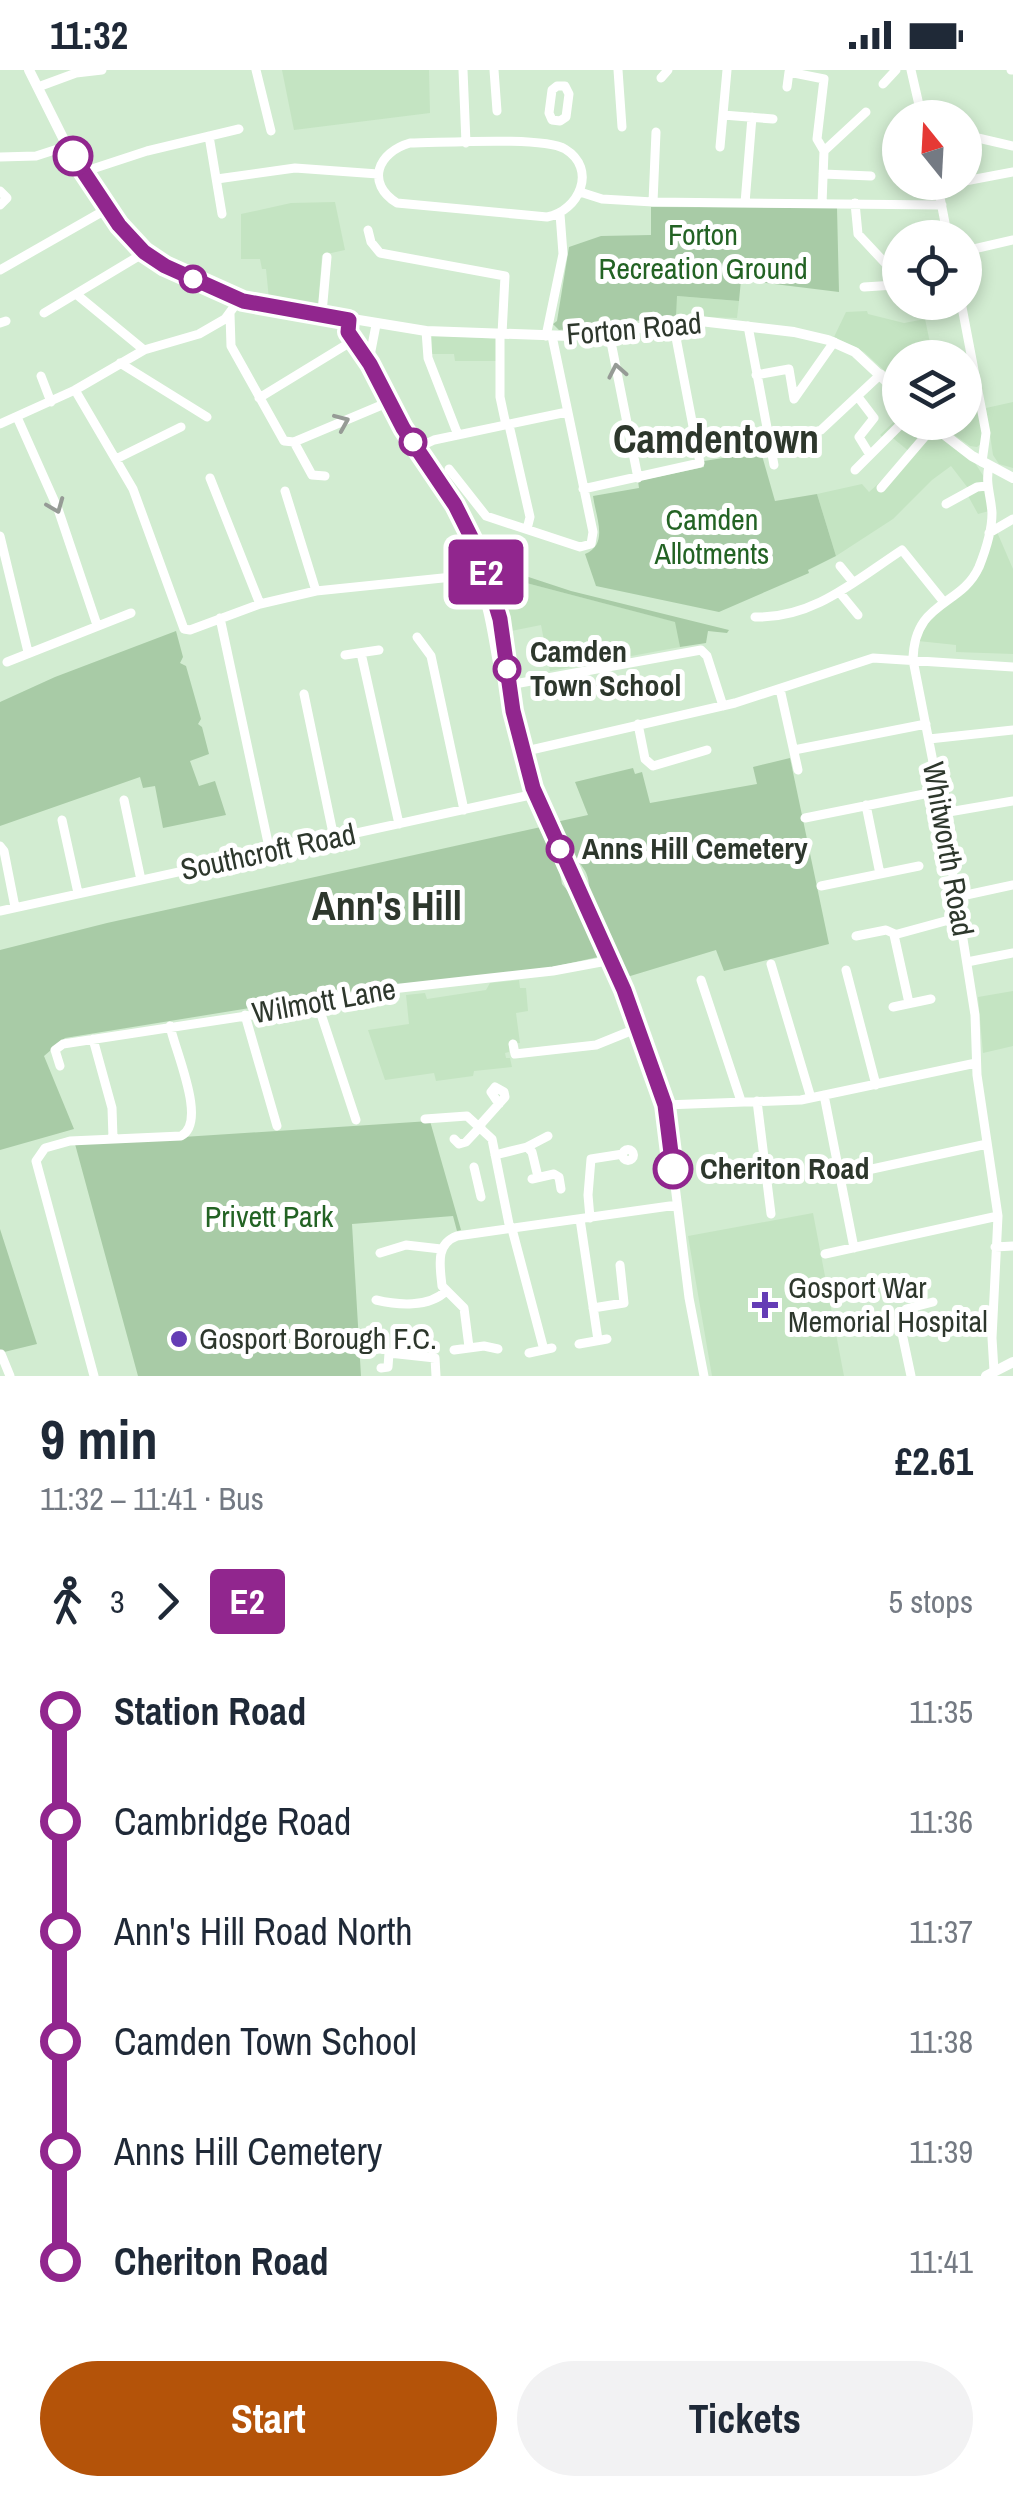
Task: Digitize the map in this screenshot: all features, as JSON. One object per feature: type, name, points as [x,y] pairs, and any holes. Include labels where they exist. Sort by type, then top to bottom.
[{"type":"main road","name":"Forton Road","points":[[29,70],[67,146],[107,210],[144,252],[165,266],[239,300],[426,331],[549,336],[673,322],[748,326],[798,332],[834,342],[861,356],[881,374]]},
{"type":"main road","points":[[952,440],[1013,478]]},
{"type":"main road","points":[[991,1375],[1013,1362]]},
{"type":"main road","points":[[1008,1376],[1013,1362]]},
{"type":"street","points":[[38,87],[102,70]]},
{"type":"street","points":[[256,70],[271,131]]},
{"type":"street","points":[[463,70],[466,143]]},
{"type":"street","points":[[494,70],[498,111]]},
{"type":"street","points":[[618,70],[622,127]]},
{"type":"street","points":[[720,146],[727,70]]},
{"type":"street","points":[[883,84],[896,70]]},
{"type":"street","points":[[911,70],[918,100]]},
{"type":"street","points":[[788,87],[788,72],[824,79],[817,139],[824,151],[822,204]]},
{"type":"street","points":[[824,151],[866,112]]},
{"type":"street","points":[[723,115],[772,120]]},
{"type":"street","points":[[745,203],[752,117]]},
{"type":"street","points":[[550,143],[556,121]]},
{"type":"street","points":[[83,172],[147,151],[239,129]]},
{"type":"street","points":[[653,202],[656,132]]},
{"type":"street","points":[[209,136],[222,214]]},
{"type":"street","points":[[982,139],[1013,146]]},
{"type":"street","points":[[410,143],[466,143],[550,143],[573,156],[582,175],[580,192],[572,206],[547,218],[398,202],[388,197],[378,174],[382,160],[397,147],[410,143]]},
{"type":"street","points":[[0,157],[36,156],[67,146]]},
{"type":"street","points":[[217,179],[295,168],[378,174]]},
{"type":"street","points":[[982,178],[1013,172]]},
{"type":"street","points":[[823,174],[871,176]]},
{"type":"street","points":[[0,191],[7,198],[0,205]]},
{"type":"street","points":[[580,192],[602,199],[653,202],[942,205]]},
{"type":"street","points":[[941,200],[945,220]]},
{"type":"street","points":[[856,203],[858,234],[882,260]]},
{"type":"street","points":[[0,270],[107,210]]},
{"type":"street","points":[[449,469],[486,516],[588,546],[593,532],[549,336],[564,233],[560,214]]},
{"type":"street","points":[[368,230],[370,242],[380,253],[506,276],[500,397],[530,519],[527,529]]},
{"type":"street","points":[[982,247],[1013,240]]},
{"type":"street","points":[[44,313],[144,252]]},
{"type":"street","points":[[322,313],[327,257]]},
{"type":"street","points":[[864,286],[882,285]]},
{"type":"street","points":[[76,294],[144,350]]},
{"type":"street","points":[[0,422],[75,390],[144,350],[199,334],[230,314],[239,300]]},
{"type":"street","points":[[230,314],[231,346],[284,441],[294,442],[389,402]]},
{"type":"street","points":[[349,320],[348,330],[474,540],[492,590],[522,752],[536,794],[612,960],[665,1105],[704,1376]]},
{"type":"street","points":[[964,320],[986,434],[985,464],[992,515],[995,523],[1008,522]]},
{"type":"street","points":[[583,488],[700,463],[673,322]]},
{"type":"street","points":[[370,364],[376,324]]},
{"type":"street","points":[[748,326],[774,466]]},
{"type":"street","points":[[426,331],[428,358],[458,435]]},
{"type":"street","points":[[609,332],[638,478]]},
{"type":"street","points":[[259,398],[354,340]]},
{"type":"street","points":[[756,375],[789,369],[794,400],[834,342]]},
{"type":"street","points":[[120,363],[207,417]]},
{"type":"street","points":[[804,436],[821,430],[881,374]]},
{"type":"street","points":[[41,376],[50,402]]},
{"type":"street","points":[[75,390],[136,496],[182,626],[187,630],[260,604],[316,591],[474,576],[490,622],[499,670],[508,680]]},
{"type":"street","points":[[858,397],[874,418],[859,437],[870,456]]},
{"type":"street","points":[[417,448],[458,435],[567,412]]},
{"type":"street","points":[[17,418],[58,509],[97,625]]},
{"type":"street","points":[[116,460],[181,427]]},
{"type":"street","points":[[856,470],[886,440]]},
{"type":"street","points":[[881,488],[919,440]]},
{"type":"street","points":[[294,442],[312,475],[325,476]]},
{"type":"street","points":[[210,478],[260,604]]},
{"type":"street","points":[[946,504],[977,487],[987,486]]},
{"type":"street","points":[[285,491],[316,591]]},
{"type":"street","points":[[913,660],[919,628],[974,574],[992,515]]},
{"type":"street","points":[[988,535],[1008,522]]},
{"type":"street","points":[[0,536],[28,652]]},
{"type":"street","points":[[755,617],[792,615],[840,593],[902,550],[943,602]]},
{"type":"street","points":[[840,566],[854,582]]},
{"type":"street","points":[[840,593],[858,615]]},
{"type":"street","points":[[6,662],[130,613]]},
{"type":"street","points":[[220,618],[270,852]]},
{"type":"street","points":[[416,637],[430,656],[464,810]]},
{"type":"street","points":[[345,655],[378,650]]},
{"type":"street","points":[[508,680],[699,650],[706,654],[723,706]]},
{"type":"street","points":[[360,653],[399,824]]},
{"type":"street","points":[[522,752],[723,706],[863,660],[1013,667]]},
{"type":"street","name":"Whitworth Road","points":[[913,660],[967,962],[978,1038],[976,1063],[998,1216],[991,1375]]},
{"type":"street","points":[[780,689],[798,770]]},
{"type":"street","points":[[304,694],[334,838]]},
{"type":"street","points":[[638,724],[645,759],[651,766],[703,752],[706,766]]},
{"type":"street","points":[[794,750],[926,724]]},
{"type":"street","points":[[929,739],[1013,730]]},
{"type":"street","points":[[805,818],[939,791]]},
{"type":"street","name":"Southcroft Road","points":[[0,911],[536,794]]},
{"type":"street","points":[[124,800],[141,880]]},
{"type":"street","points":[[943,813],[1013,801]]},
{"type":"street","points":[[866,806],[880,874]]},
{"type":"street","points":[[62,820],[78,893]]},
{"type":"street","points":[[0,846],[16,907]]},
{"type":"street","points":[[820,886],[919,866]]},
{"type":"street","points":[[957,897],[1013,885]]},
{"type":"street","points":[[856,936],[886,930],[895,934],[960,917]]},
{"type":"street","points":[[895,934],[893,942],[910,1004]]},
{"type":"street","points":[[967,962],[1013,953]]},
{"type":"street","name":"Wilmott Lane","points":[[60,1066],[55,1052],[59,1046],[93,1039],[318,1005],[384,990],[553,972],[612,960]]},
{"type":"street","points":[[771,964],[811,1098]]},
{"type":"street","points":[[846,970],[876,1085]]},
{"type":"street","points":[[701,980],[741,1101]]},
{"type":"street","points":[[894,1007],[931,999]]},
{"type":"street","points":[[318,1005],[356,1120]]},
{"type":"street","points":[[245,1015],[277,1126]]},
{"type":"street","points":[[94,1376],[35,1167],[42,1150],[56,1144],[181,1136],[191,1130],[192,1106],[170,1026]]},
{"type":"street","points":[[515,1054],[596,1045],[638,1028]]},
{"type":"street","points":[[93,1039],[112,1108],[114,1138]]},
{"type":"street","points":[[665,1105],[811,1098],[976,1063]]},
{"type":"street","points":[[824,1095],[854,1248]]},
{"type":"street","points":[[757,1101],[771,1214]]},
{"type":"street","points":[[465,1158],[458,1141],[499,1104]]},
{"type":"street","points":[[425,1119],[467,1116],[492,1139],[510,1229],[548,1349],[530,1352]]},
{"type":"street","points":[[495,1154],[527,1147],[548,1136]]},
{"type":"street","points":[[840,1176],[988,1144]]},
{"type":"street","points":[[579,1344],[602,1340],[593,1308],[585,1219],[589,1146]]},
{"type":"street","points":[[527,1147],[532,1152],[535,1178],[559,1176],[561,1189]]},
{"type":"street","points":[[591,1159],[622,1154]]},
{"type":"street","points":[[480,1197],[475,1170],[498,1169]]},
{"type":"street","points":[[469,1347],[464,1308],[446,1292],[441,1280],[441,1248],[452,1237],[677,1205]]},
{"type":"street","points":[[825,1254],[998,1216]]},
{"type":"street","points":[[380,1254],[406,1244],[441,1248]]},
{"type":"street","points":[[995,1247],[1013,1246]]},
{"type":"street","points":[[593,1308],[624,1303],[620,1266]]},
{"type":"street","points":[[376,1300],[398,1304],[426,1301],[446,1292]]},
{"type":"street","points":[[911,1376],[900,1319],[906,1309],[933,1302]]},
{"type":"street","points":[[992,1338],[997,1360],[1004,1364],[1013,1362]]},
{"type":"street","points":[[454,1350],[498,1349]]},
{"type":"street","points":[[381,1368],[388,1367],[389,1350],[435,1355],[436,1376]]},
{"type":"street","points":[[2,1354],[10,1376]]},
{"type":"shaded area","points":[[282,70],[429,70],[430,113],[294,130]]},
{"type":"shaded area","points":[[335,202],[345,250],[322,255],[318,305],[269,299],[266,269],[262,269],[260,259],[241,259],[241,214],[291,203]]},
{"type":"shaded area","points":[[676,296],[739,301],[737,318],[676,316]]},
{"type":"shaded area","points":[[867,311],[882,320],[904,323],[925,320],[929,340],[882,340],[882,368],[864,352],[834,337],[846,312]]},
{"type":"shaded area","points":[[432,335],[498,339],[499,361],[455,361],[454,354],[432,354]]},
{"type":"shaded area","points":[[1013,402],[1013,468],[999,464],[993,455],[986,408]]},
{"type":"shaded area","points":[[982,426],[984,435],[982,443],[970,446],[961,440],[982,440]]},
{"type":"shaded area","points":[[895,440],[945,440],[975,463],[984,477],[989,511],[978,514],[967,494],[971,492],[951,466],[893,519],[836,556],[817,494],[862,484],[869,492],[910,452]]},
{"type":"shaded area","points":[[997,532],[1013,569],[1013,654],[956,652],[956,645],[918,641],[931,618],[966,587],[990,534]]},
{"type":"shaded area","points":[[511,579],[676,622],[680,647],[550,671],[541,625],[511,631],[506,583]]},
{"type":"shaded area","points":[[519,980],[520,988],[526,988],[528,1011],[516,1013],[520,1043],[509,1044],[509,1052],[505,1053],[512,1067],[436,1081],[434,1073],[385,1080],[368,1030],[409,1024],[406,995],[425,993],[427,999],[486,990],[490,983]]},
{"type":"shaded area","points":[[1013,991],[1013,1046],[983,1053],[978,997]]},
{"type":"shaded area","name":"Gosport War Memorial Hospital","points":[[813,1213],[844,1376],[712,1376],[688,1236]]},
{"type":"green space","name":"Forton Recreation Ground","points":[[651,207],[837,208],[839,292],[741,280],[739,301],[677,296],[676,316],[559,330],[553,324],[557,321],[569,247],[601,236],[651,235]]},
{"type":"green space","name":"Camden Allotments","points":[[761,452],[775,501],[817,494],[836,556],[808,570],[809,573],[719,612],[596,586],[585,554],[599,537],[593,496],[639,488],[638,481],[704,467],[704,461]]},
{"type":"green space","points":[[492,565],[571,591],[729,630],[708,631],[706,643],[680,647],[675,622],[511,579],[506,583],[511,631],[506,632]]},
{"type":"green space","points":[[176,631],[183,657],[180,663],[186,666],[201,719],[198,724],[209,754],[190,761],[199,786],[215,781],[226,815],[163,828],[155,786],[143,788],[140,777],[0,826],[0,702]]},
{"type":"green space","points":[[790,758],[829,944],[724,971],[716,950],[627,977],[589,891],[587,874],[566,847],[556,822],[588,815],[575,782],[633,768],[635,774],[642,772],[650,803],[757,784],[753,767]]},
{"type":"green space","points":[[541,827],[558,863],[562,884],[572,896],[598,957],[548,968],[367,989],[65,1038],[44,1056],[74,1129],[0,1150],[0,950]]},
{"type":"green space","name":"Privett Park","points":[[430,1121],[461,1230],[457,1231],[453,1216],[352,1224],[361,1376],[138,1376],[75,1144]]},
{"type":"green space","points":[[0,1229],[37,1344],[0,1353]]},
{"type":"bus line","name":"E2","points":[[73,156],[119,225],[144,252],[165,266],[243,301],[349,320],[348,332],[370,364],[403,428],[455,505],[482,559],[500,619],[513,711],[533,788],[624,990],[665,1105],[673,1169]]},
{"type":"place","name":"Camden Town School","points":[[507,669]]},
{"type":"place","name":"Anns Hill Cemetery","points":[[560,849]]},
{"type":"place","name":"Cheriton Road","points":[[673,1169]]},
{"type":"place","name":"Gosport War Memorial Hospital","points":[[765,1305]]},
{"type":"place","name":"Gosport Borough F.C.","points":[[179,1339]]},
{"type":"district","name":"Camdentown","points":[[716,439]]},
{"type":"district","name":"Ann's Hill","points":[[387,906]]}]
